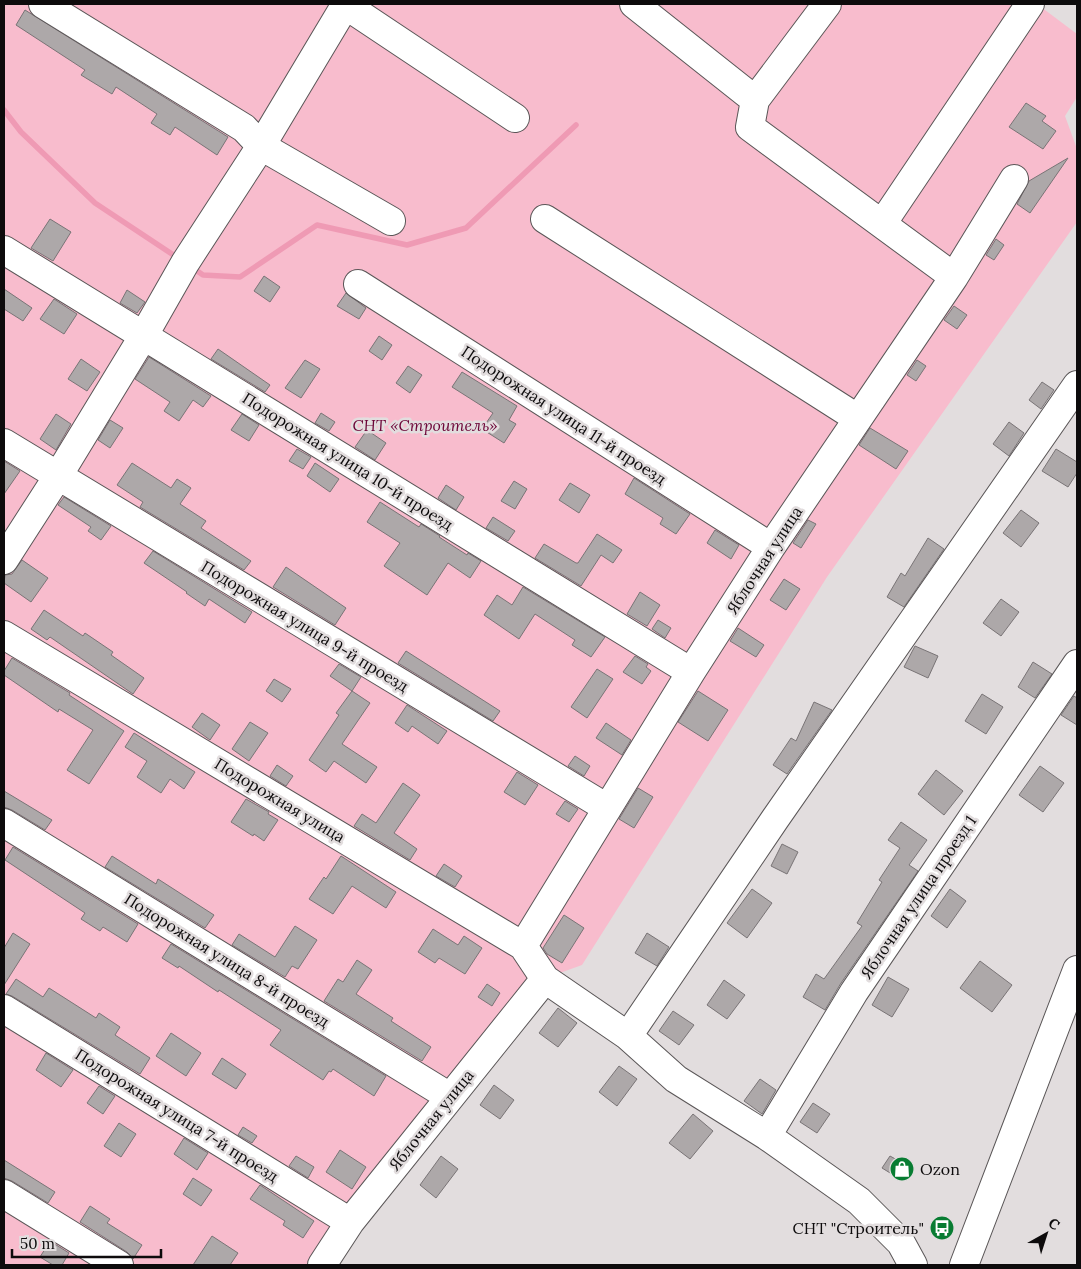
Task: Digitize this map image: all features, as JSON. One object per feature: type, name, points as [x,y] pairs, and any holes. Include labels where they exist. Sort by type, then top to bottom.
[{"type":"street","points":[[43,4],[244,128],[261,146],[391,221]]},
{"type":"street","points":[[4,560],[144,335],[185,263],[261,146],[345,4],[515,118]]},
{"type":"street","points":[[827,4],[755,100],[750,127],[954,277]]},
{"type":"street","points":[[882,224],[1030,4]]},
{"type":"street","points":[[644,7],[755,100]]},
{"type":"street","name":"Яблочная улица","points":[[523,946],[607,808],[771,547],[954,277],[1014,179]]},
{"type":"street","points":[[545,219],[857,418]]},
{"type":"street","name":"Подорожная улица 10-й проезд","points":[[4,250],[692,672]]},
{"type":"street","name":"Подорожная улица 11-й проезд","points":[[358,284],[771,547]]},
{"type":"street","points":[[628,1036],[775,819],[1077,385]]},
{"type":"street","name":"Подорожная улица 9-й проезд","points":[[4,443],[607,808]]},
{"type":"street","name":"Подорожная улица","points":[[4,634],[523,946],[545,979]]},
{"type":"street","name":"Яблочная улица проезд 1","points":[[767,1136],[854,992],[1077,664]]},
{"type":"street","name":"Подорожная улица 8-й проезд","points":[[4,823],[450,1097]]},
{"type":"street","points":[[964,1265],[1077,970]]},
{"type":"street","points":[[545,979],[628,1036],[676,1079],[767,1136],[859,1201],[901,1243],[912,1265]]},
{"type":"street","name":"Яблочная улица","points":[[322,1265],[350,1222],[545,979]]},
{"type":"street","name":"Подорожная улица 7-й проезд","points":[[4,1009],[350,1222]]},
{"type":"street","points":[[4,1194],[119,1265]]},
{"type":"green space","name":"СНТ «Строитель»","points":[[4,4],[1037,4],[1077,34],[1077,97],[1065,116],[1077,149],[1077,222],[827,577],[582,965],[532,983],[312,1265],[4,1265]]},
{"type":"building","points":[[25,10],[228,137],[217,155],[175,127],[170,135],[151,123],[157,114],[116,87],[112,94],[81,75],[85,70],[16,25]]},
{"type":"building","points":[[1026,103],[1046,116],[1042,121],[1056,131],[1043,149],[1009,127]]},
{"type":"building","points":[[1068,158],[1030,213],[1017,204],[1029,181]]},
{"type":"building","points":[[50,219],[71,232],[53,261],[31,248]]},
{"type":"building","points":[[996,239],[1004,245],[994,260],[986,255]]},
{"type":"building","points":[[264,276],[280,287],[270,302],[254,291]]},
{"type":"building","points":[[4,289],[32,308],[23,321],[4,309]]},
{"type":"building","points":[[127,290],[145,302],[137,313],[120,303]]},
{"type":"building","points":[[346,293],[366,308],[359,319],[337,306]]},
{"type":"building","points":[[54,299],[77,314],[64,334],[40,319]]},
{"type":"building","points":[[954,306],[967,315],[957,329],[944,320]]},
{"type":"building","points":[[379,336],[392,345],[382,360],[369,351]]},
{"type":"building","points":[[218,349],[270,385],[265,392],[211,359]]},
{"type":"building","points":[[149,357],[211,396],[203,407],[193,400],[179,421],[164,411],[170,402],[135,379]]},
{"type":"building","points":[[81,359],[100,372],[87,391],[68,379]]},
{"type":"building","points":[[305,360],[320,369],[301,398],[285,388]]},
{"type":"building","points":[[917,360],[926,366],[916,381],[907,375]]},
{"type":"building","points":[[408,366],[422,375],[410,393],[396,383]]},
{"type":"building","points":[[462,372],[517,406],[509,420],[516,424],[504,443],[482,429],[493,413],[452,387]]},
{"type":"building","points":[[1042,382],[1054,390],[1041,409],[1029,400]]},
{"type":"building","points":[[321,413],[335,422],[329,431],[315,423]]},
{"type":"building","points":[[56,414],[71,424],[56,450],[40,439]]},
{"type":"building","points":[[242,414],[259,425],[249,441],[231,430]]},
{"type":"building","points":[[110,420],[123,428],[110,448],[98,440]]},
{"type":"building","points":[[1009,422],[1024,433],[1009,456],[993,444]]},
{"type":"building","points":[[870,428],[908,451],[896,469],[859,445]]},
{"type":"building","points":[[367,430],[386,443],[375,460],[355,447]]},
{"type":"building","points":[[297,449],[311,457],[303,469],[289,461]]},
{"type":"building","points":[[1056,449],[1077,462],[1077,473],[1068,487],[1042,471]]},
{"type":"building","points":[[4,461],[20,471],[4,494]]},
{"type":"building","points":[[132,463],[171,488],[177,479],[191,488],[180,504],[206,521],[201,528],[251,561],[244,570],[140,507],[143,502],[117,485]]},
{"type":"building","points":[[315,463],[339,479],[330,492],[307,476]]},
{"type":"building","points":[[634,478],[690,514],[676,534],[660,524],[663,518],[625,494]]},
{"type":"building","points":[[514,481],[527,489],[515,509],[501,501]]},
{"type":"building","points":[[570,483],[590,495],[579,513],[559,500]]},
{"type":"building","points":[[446,485],[464,497],[456,510],[438,498]]},
{"type":"building","points":[[64,497],[111,526],[101,540],[88,531],[91,527],[58,505]]},
{"type":"building","points":[[380,502],[419,527],[421,524],[467,555],[468,553],[481,561],[470,578],[448,563],[427,595],[384,566],[400,543],[367,522]]},
{"type":"building","points":[[1021,510],[1039,523],[1021,547],[1003,533]]},
{"type":"building","points":[[493,517],[515,531],[508,541],[486,528]]},
{"type":"building","points":[[808,520],[816,524],[801,548],[793,543]]},
{"type":"building","points":[[715,530],[739,545],[731,559],[707,543]]},
{"type":"building","points":[[597,534],[622,550],[613,563],[601,555],[581,586],[535,558],[544,544],[578,563]]},
{"type":"building","points":[[928,538],[944,549],[904,607],[887,597],[901,573],[905,576]]},
{"type":"building","points":[[153,551],[252,612],[245,623],[209,599],[205,606],[144,563]]},
{"type":"building","points":[[22,560],[48,578],[31,602],[4,583],[5,575],[12,574]]},
{"type":"building","points":[[286,567],[346,608],[335,625],[273,587]]},
{"type":"building","points":[[784,579],[800,589],[786,610],[770,600]]},
{"type":"building","points":[[523,587],[605,637],[591,657],[572,645],[575,640],[535,614],[519,639],[484,615],[497,595],[512,605]]},
{"type":"building","points":[[640,592],[660,605],[647,626],[627,614]]},
{"type":"building","points":[[1001,599],[1019,612],[1001,636],[983,623]]},
{"type":"building","points":[[44,610],[83,636],[85,633],[113,652],[111,655],[144,678],[133,694],[50,637],[47,640],[31,629]]},
{"type":"building","points":[[658,620],[671,628],[665,638],[652,629]]},
{"type":"building","points":[[738,628],[764,645],[756,657],[730,641]]},
{"type":"building","points":[[915,646],[938,656],[928,678],[904,667]]},
{"type":"building","points":[[406,651],[500,711],[493,721],[398,663]]},
{"type":"building","points":[[635,656],[648,664],[646,667],[651,671],[642,684],[623,672]]},
{"type":"building","points":[[12,658],[70,693],[69,695],[124,731],[89,784],[67,770],[93,730],[59,709],[58,712],[4,675],[4,671]]},
{"type":"building","points":[[1033,662],[1052,674],[1035,698],[1018,687]]},
{"type":"building","points":[[339,664],[361,677],[352,691],[330,676]]},
{"type":"building","points":[[597,669],[613,679],[587,718],[571,707]]},
{"type":"building","points":[[274,679],[291,689],[282,702],[266,691]]},
{"type":"building","points":[[352,691],[370,703],[342,744],[377,767],[366,783],[334,761],[326,772],[309,760],[339,715],[336,713]]},
{"type":"building","points":[[698,691],[728,710],[708,741],[678,722]]},
{"type":"building","points":[[982,694],[1003,707],[986,734],[965,721]]},
{"type":"building","points":[[1074,696],[1077,698],[1077,725],[1061,715]]},
{"type":"building","points":[[814,702],[832,710],[787,774],[773,765],[791,738],[796,741]]},
{"type":"building","points":[[407,705],[447,731],[438,744],[412,726],[408,732],[395,723]]},
{"type":"building","points":[[202,713],[220,725],[210,740],[192,727]]},
{"type":"building","points":[[250,722],[268,733],[249,761],[232,749]]},
{"type":"building","points":[[606,723],[631,740],[622,755],[596,738]]},
{"type":"building","points":[[134,733],[195,772],[184,789],[170,779],[161,793],[137,777],[147,761],[125,747]]},
{"type":"building","points":[[575,756],[590,766],[584,776],[568,766]]},
{"type":"building","points":[[277,765],[293,776],[286,786],[270,776]]},
{"type":"building","points":[[1040,766],[1064,783],[1043,812],[1019,795]]},
{"type":"building","points":[[936,770],[963,791],[944,815],[918,794]]},
{"type":"building","points":[[517,772],[538,785],[525,805],[504,792]]},
{"type":"building","points":[[403,783],[420,795],[394,833],[417,849],[410,860],[354,826],[362,814],[376,823]]},
{"type":"building","points":[[638,788],[653,797],[634,828],[619,819]]},
{"type":"building","points":[[4,791],[52,820],[45,830],[4,807]]},
{"type":"building","points":[[246,799],[269,812],[268,814],[278,820],[264,841],[231,822]]},
{"type":"building","points":[[565,801],[578,809],[569,822],[556,814]]},
{"type":"building","points":[[901,822],[927,840],[909,865],[918,871],[841,983],[825,1010],[803,997],[816,974],[824,979],[862,926],[857,923],[882,882],[879,880],[900,848],[888,840]]},
{"type":"building","points":[[782,844],[798,852],[787,874],[771,866]]},
{"type":"building","points":[[13,847],[138,924],[127,942],[103,927],[100,931],[81,919],[85,913],[5,860]]},
{"type":"building","points":[[112,856],[156,884],[158,879],[214,915],[205,928],[105,867]]},
{"type":"building","points":[[341,856],[396,892],[386,908],[352,886],[333,914],[309,899],[324,877],[326,879]]},
{"type":"building","points":[[444,864],[462,876],[455,887],[436,876]]},
{"type":"building","points":[[752,889],[772,903],[747,938],[727,923]]},
{"type":"building","points":[[950,889],[966,901],[947,928],[931,916]]},
{"type":"building","points":[[564,915],[584,928],[562,963],[547,954],[543,948]]},
{"type":"building","points":[[295,926],[317,940],[298,969],[292,966],[285,977],[232,945],[239,934],[275,957]]},
{"type":"building","points":[[433,929],[458,945],[464,936],[482,948],[465,974],[439,958],[435,963],[418,952]]},
{"type":"building","points":[[13,933],[30,944],[4,985],[4,948]]},
{"type":"building","points":[[647,933],[669,947],[657,966],[635,953]]},
{"type":"building","points":[[171,944],[386,1076],[374,1096],[333,1069],[331,1072],[329,1071],[323,1080],[270,1045],[281,1030],[219,990],[218,992],[179,966],[178,968],[162,958]]},
{"type":"building","points":[[357,960],[372,970],[356,994],[393,1018],[391,1021],[431,1047],[422,1061],[324,1001],[338,979],[343,982]]},
{"type":"building","points":[[980,961],[1012,985],[992,1012],[960,988]]},
{"type":"building","points":[[888,977],[909,989],[892,1017],[872,1005]]},
{"type":"building","points":[[16,979],[43,997],[49,988],[96,1018],[99,1013],[120,1027],[115,1035],[150,1058],[140,1074],[6,994]]},
{"type":"building","points":[[724,980],[745,995],[727,1019],[707,1005]]},
{"type":"building","points":[[487,984],[500,993],[492,1006],[478,997]]},
{"type":"building","points":[[558,1008],[577,1023],[558,1047],[539,1033]]},
{"type":"building","points":[[673,1011],[694,1025],[679,1045],[659,1031]]},
{"type":"building","points":[[171,1033],[201,1053],[186,1076],[156,1056]]},
{"type":"building","points":[[46,1053],[73,1070],[61,1087],[36,1070]]},
{"type":"building","points":[[222,1058],[246,1074],[236,1089],[212,1074]]},
{"type":"building","points":[[619,1066],[637,1079],[617,1106],[599,1092]]},
{"type":"building","points":[[760,1079],[776,1090],[762,1114],[744,1101]]},
{"type":"building","points":[[494,1085],[514,1100],[500,1119],[480,1105]]},
{"type":"building","points":[[99,1086],[115,1096],[103,1114],[87,1103]]},
{"type":"building","points":[[813,1103],[830,1114],[817,1133],[800,1122]]},
{"type":"building","points":[[693,1114],[713,1131],[690,1159],[669,1143]]},
{"type":"building","points":[[119,1123],[136,1134],[121,1157],[104,1146]]},
{"type":"building","points":[[243,1127],[257,1136],[252,1143],[238,1135]]},
{"type":"building","points":[[184,1138],[208,1153],[197,1170],[174,1154]]},
{"type":"building","points":[[340,1150],[366,1167],[352,1189],[326,1172]]},
{"type":"building","points":[[296,1156],[314,1167],[308,1178],[289,1166]]},
{"type":"building","points":[[441,1156],[458,1169],[436,1198],[420,1185]]},
{"type":"building","points":[[890,1156],[908,1166],[900,1179],[882,1168]]},
{"type":"building","points":[[4,1160],[55,1192],[48,1203],[4,1178]]},
{"type":"building","points":[[193,1178],[212,1190],[201,1206],[183,1194]]},
{"type":"building","points":[[260,1185],[314,1221],[303,1238],[283,1225],[285,1221],[250,1199]]},
{"type":"building","points":[[90,1206],[110,1219],[107,1223],[142,1245],[133,1259],[127,1252],[80,1222]]},
{"type":"building","points":[[212,1236],[238,1253],[230,1265],[193,1265]]},
{"type":"building","points":[[50,1241],[69,1253],[62,1265],[53,1265],[40,1257]]},
{"type":"waterway","points":[[4,110],[21,132],[95,203],[178,258]]},
{"type":"waterway","points":[[190,266],[203,275],[240,277],[317,225],[407,245],[466,228],[576,125]]},
{"type":"place","name":"Ozon","points":[[902,1169]]},
{"type":"place","name":"СНТ \"Строитель\"","points":[[942,1228]]}]
